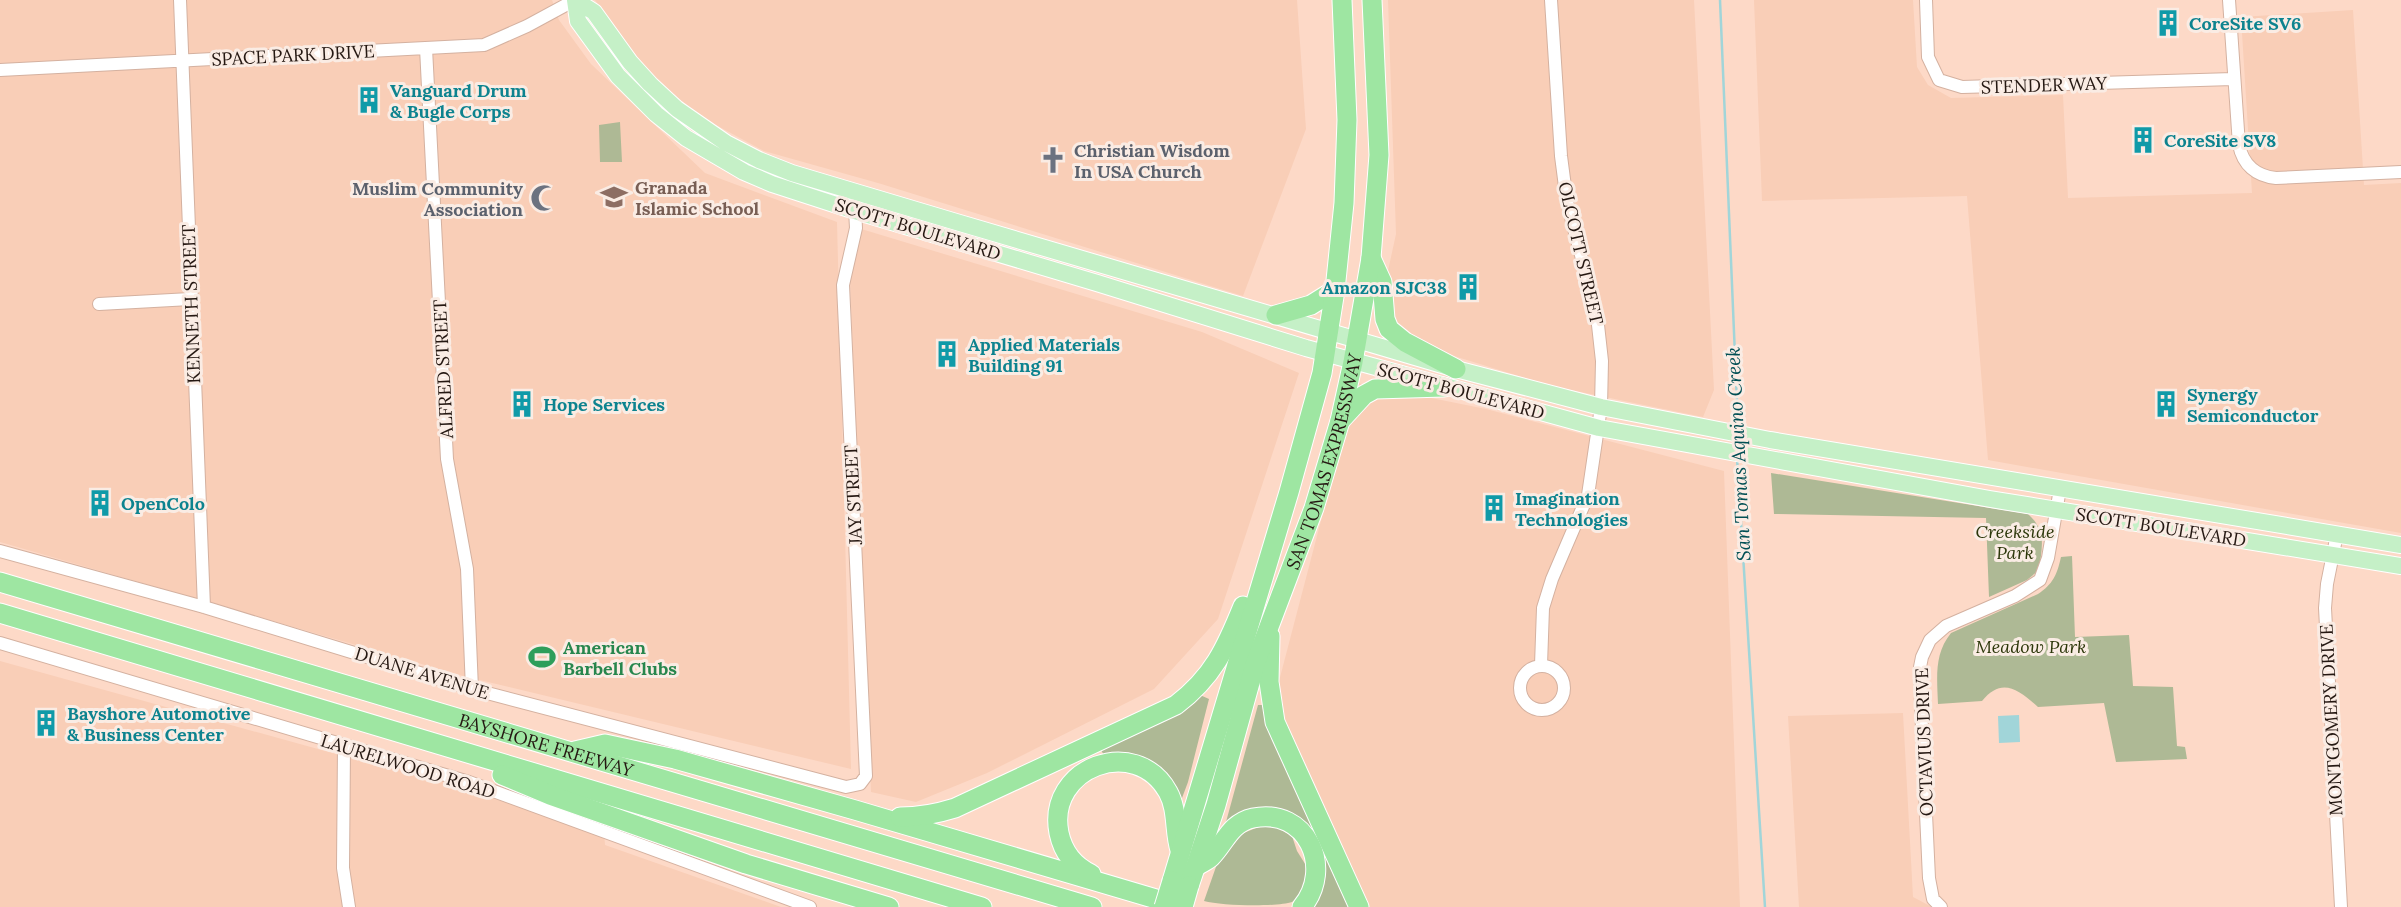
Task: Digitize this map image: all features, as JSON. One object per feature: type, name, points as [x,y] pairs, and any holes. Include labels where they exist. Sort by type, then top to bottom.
[{"type":"highway","points":[[1329,0],[1343,22]]},
{"type":"highway","name":"SAN TOMAS EXPRESSWAY","points":[[1164,907],[1181,884],[1189,860],[1326,353],[1335,290],[1346,159],[1342,0]]},
{"type":"highway","name":"SAN TOMAS EXPRESSWAY","points":[[1189,860],[1216,805],[1245,695],[1314,508],[1340,421],[1353,362],[1371,258],[1379,155],[1372,0]]},
{"type":"highway","points":[[1373,24],[1385,0]]},
{"type":"highway","points":[[1371,258],[1382,282],[1385,319],[1390,330],[1405,342],[1456,369]]},
{"type":"highway","points":[[1276,315],[1311,305],[1335,290]]},
{"type":"highway","points":[[1340,421],[1364,396],[1375,389],[1444,387]]},
{"type":"highway","points":[[855,810],[916,817],[955,808],[1176,705],[1192,693],[1208,675],[1231,637],[1252,582],[1265,571]]},
{"type":"highway","name":"BAYSHORE FREEWAY","points":[[0,582],[1092,907]]},
{"type":"highway","name":"BAYSHORE FREEWAY","points":[[0,613],[982,907]]},
{"type":"highway","points":[[1271,619],[1269,682],[1275,722],[1359,907]]},
{"type":"highway","points":[[574,751],[605,744],[675,759],[1183,907]]},
{"type":"highway","points":[[482,758],[503,776],[746,863],[889,907]]},
{"type":"highway","points":[[1107,883],[1072,861],[1063,847],[1058,810],[1069,786],[1078,776],[1105,763],[1131,764],[1148,771],[1160,781],[1172,801],[1176,817],[1175,835],[1189,860],[1210,858],[1230,831],[1244,821],[1262,817],[1293,825],[1306,837],[1314,850],[1316,860],[1317,874],[1313,888],[1302,907]]},
{"type":"highway","points":[[746,863],[765,875],[857,907]]},
{"type":"highway","name":"SAN TOMAS EXPRESSWAY","points":[[1181,884],[1183,907]]},
{"type":"main road","name":"SCOTT BOULEVARD","points":[[575,0],[594,12],[630,62],[650,84],[697,124],[759,160],[854,192],[1456,369],[1601,407],[1770,440],[2401,545]]},
{"type":"main road","name":"SCOTT BOULEVARD","points":[[575,0],[578,21],[618,76],[656,114],[686,138],[744,172],[855,211],[1353,362],[1599,428],[2057,510],[2401,566]]},
{"type":"street","name":"KENNETH STREET","points":[[180,0],[204,607]]},
{"type":"street","name":"SPACE PARK DRIVE","points":[[0,70],[484,45],[575,0]]},
{"type":"street","name":"OLCOTT STREET","points":[[1541,665],[1543,608],[1552,579],[1588,495],[1599,428],[1602,361],[1597,316],[1567,202],[1551,0]]},
{"type":"street","name":"STENDER WAY","points":[[1926,0],[1928,57],[1939,80],[1962,87],[2233,79]]},
{"type":"street","points":[[2229,0],[2240,154],[2249,166],[2261,175],[2288,177],[2401,172]]},
{"type":"street","name":"ALFRED STREET","points":[[426,48],[447,459],[467,569],[472,689]]},
{"type":"street","name":"JAY STREET","points":[[846,787],[860,784],[866,776],[843,285],[856,228],[854,192]]},
{"type":"street","points":[[99,304],[190,299]]},
{"type":"street","name":"OCTAVIUS DRIVE","points":[[1937,903],[1929,878],[1922,731],[1922,657],[1930,640],[1946,626],[2015,596],[2040,580],[2045,573],[2060,489]]},
{"type":"street","name":"MONTGOMERY DRIVE","points":[[2337,534],[2327,584],[2326,608],[2341,907]]},
{"type":"street","name":"DUANE AVENUE","points":[[0,551],[204,607],[472,689],[846,787]]},
{"type":"street","name":"LAURELWOOD ROAD","points":[[0,643],[469,782],[810,907]]},
{"type":"street","points":[[344,746],[343,868],[349,907]]},
{"type":"shaded area","points":[[0,0],[552,0],[559,20],[591,64],[705,173],[837,222],[851,769],[463,676],[0,542]]},
{"type":"shaded area","points":[[595,0],[1297,0],[1306,129],[1243,296],[878,183],[764,151],[703,118],[651,76]]},
{"type":"shaded area","points":[[1388,0],[1694,0],[1714,390],[1703,417],[1551,386],[1454,356],[1378,317],[1396,234]]},
{"type":"shaded area","points":[[1754,0],[1913,0],[1917,67],[1928,85],[1951,98],[2063,95],[2068,198],[2252,193],[2241,17],[2353,10],[2364,185],[2401,183],[2401,533],[1988,460],[1967,196],[1762,201]]},
{"type":"shaded area","points":[[858,228],[1202,332],[1299,373],[1218,619],[1154,689],[987,773],[916,802],[871,792],[849,256]]},
{"type":"shaded area","points":[[1357,383],[1486,409],[1724,471],[1740,907],[1367,907],[1272,708]]},
{"type":"shaded area","points":[[0,661],[343,756],[344,746],[604,832],[605,845],[781,907],[0,907]]},
{"type":"shaded area","points":[[1903,713],[1913,897],[1932,907],[1799,907],[1788,716]]},
{"type":"green space","points":[[620,122],[622,162],[600,162],[599,125]]},
{"type":"green space","name":"Creekside Park","points":[[1771,473],[2028,514],[2041,533],[2039,570],[2027,580],[1989,597],[1986,518],[1774,514]]},
{"type":"green space","name":"Meadow Park","points":[[2072,556],[2075,637],[2129,635],[2133,686],[2173,687],[2177,746],[2185,747],[2187,759],[2116,762],[2104,703],[2038,707],[2017,691],[2003,687],[1989,693],[1982,701],[1938,704],[1939,658],[1951,633],[2038,594],[2054,578],[2061,557]]},
{"type":"green space","points":[[1200,695],[1209,699],[1188,782],[1179,806],[1176,795],[1105,757],[1101,750]]},
{"type":"green space","points":[[1258,705],[1267,705],[1317,823],[1310,830],[1226,822]]},
{"type":"green space","points":[[1261,826],[1278,828],[1292,836],[1307,867],[1299,895],[1292,902],[1274,905],[1236,905],[1204,901],[1217,864],[1238,839],[1236,836]]},
{"type":"green space","points":[[1329,857],[1353,907],[1310,907],[1323,859]]},
{"type":"water","points":[[2019,715],[2020,742],[1999,743],[1998,716]]},
{"type":"waterway","name":"San Tomas Aquino Creek","points":[[1720,0],[1738,427]]},
{"type":"waterway","name":"San Tomas Aquino Creek","points":[[1737,458],[1765,907]]},
{"type":"place","name":"CoreSite SV6","points":[[2168,23]]},
{"type":"place","name":"Vanguard Drum & Bugle Corps","points":[[369,100]]},
{"type":"place","name":"CoreSite SV8","points":[[2143,140]]},
{"type":"place","name":"Christian Wisdom In USA Church","points":[[1053,160]]},
{"type":"place","name":"Granada Islamic School","points":[[614,197]]},
{"type":"place","name":"Muslim Community Association","points":[[544,198]]},
{"type":"place","name":"Amazon SJC38","points":[[1468,287]]},
{"type":"place","name":"Applied Materials Building 91","points":[[947,354]]},
{"type":"place","name":"Hope Services","points":[[522,404]]},
{"type":"place","name":"Synergy Semiconductor","points":[[2166,404]]},
{"type":"place","name":"OpenColo","points":[[100,503]]},
{"type":"place","name":"Imagination Technologies","points":[[1494,508]]},
{"type":"place","name":"American Barbell Clubs","points":[[542,657]]},
{"type":"place","name":"Bayshore Automotive & Business Center","points":[[46,723]]}]
